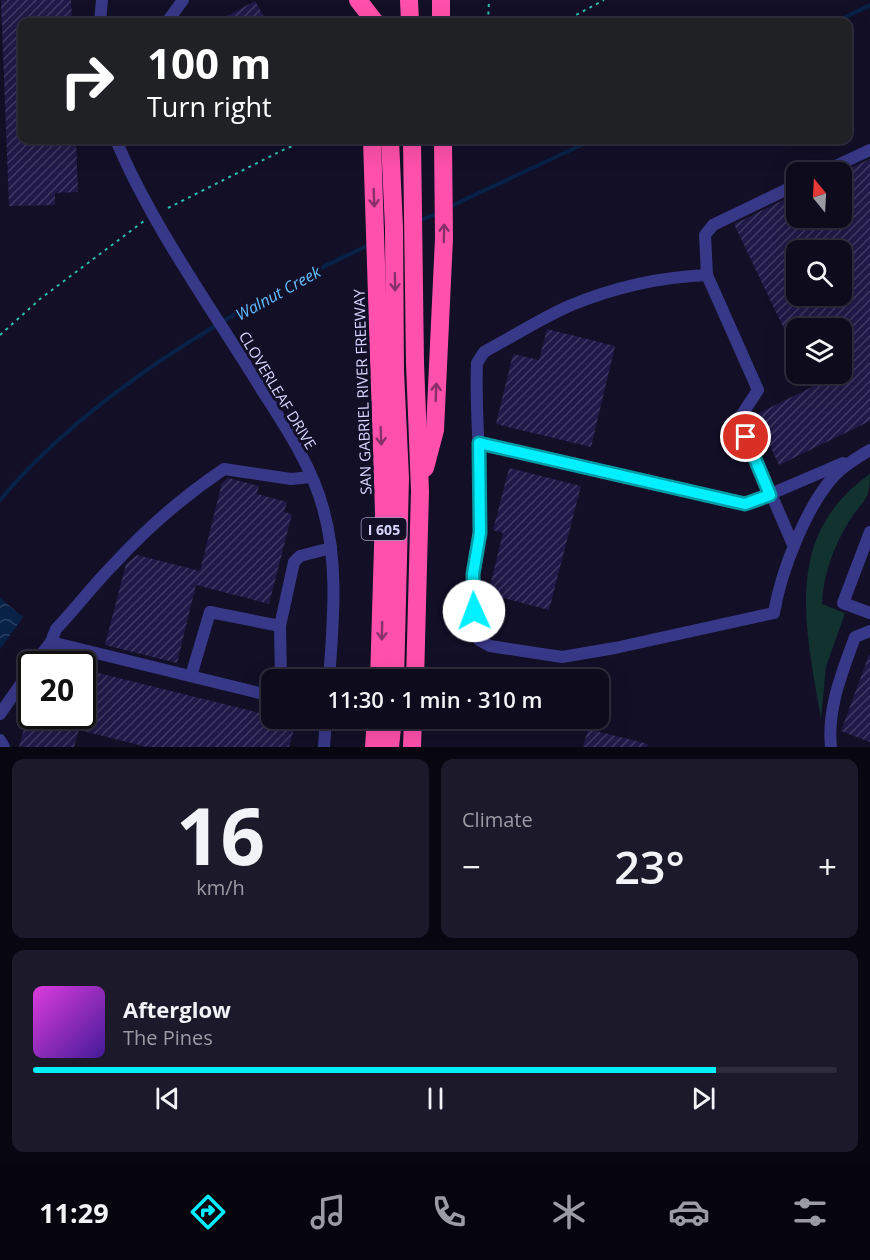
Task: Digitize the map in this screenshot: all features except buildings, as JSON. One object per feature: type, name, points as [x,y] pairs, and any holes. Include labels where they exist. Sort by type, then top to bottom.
[{"type":"highway","points":[[358,0],[373,18]]},
{"type":"highway","points":[[376,0],[376,18]]},
{"type":"highway","points":[[409,0],[410,18]]},
{"type":"highway","points":[[441,0],[441,18]]},
{"type":"highway","name":"SAN GABRIEL RIVER FREEWAY","points":[[372,144],[384,513],[379,669]]},
{"type":"highway","points":[[390,144],[394,228],[395,371],[400,478],[395,669]]},
{"type":"highway","name":"I 605","points":[[412,144],[415,365],[420,491],[415,669]]},
{"type":"highway","points":[[420,491],[435,430],[444,238],[443,144]]},
{"type":"highway","points":[[403,669],[407,568],[404,381],[415,365]]},
{"type":"highway","points":[[374,747],[375,729]]},
{"type":"highway","points":[[390,747],[392,729]]},
{"type":"highway","points":[[398,747],[399,729]]},
{"type":"highway","points":[[411,747],[412,729]]},
{"type":"street","points":[[100,18],[102,0]]},
{"type":"street","points":[[170,18],[183,0]]},
{"type":"street","name":"CLOVERLEAF DRIVE","points":[[118,144],[161,226],[290,435],[311,477],[323,507],[331,548],[335,590],[330,669]]},
{"type":"street","points":[[844,162],[870,150]]},
{"type":"street","points":[[786,190],[713,225],[705,235],[707,275],[758,390],[739,419],[793,545]]},
{"type":"street","points":[[707,275],[678,276],[636,285],[569,306],[484,352],[477,363],[480,533],[473,574],[475,629],[479,640],[490,646],[562,657],[615,648],[774,612],[793,545],[835,475],[853,460]]},
{"type":"street","points":[[479,443],[745,504],[853,460],[870,450]]},
{"type":"street","points":[[44,651],[56,629],[117,560],[155,523],[224,469],[291,479],[311,477]]},
{"type":"street","points":[[870,532],[843,603],[870,613]]},
{"type":"street","points":[[281,669],[280,626],[294,562],[300,556],[331,548]]},
{"type":"street","points":[[191,676],[210,612],[280,626]]},
{"type":"street","points":[[831,747],[829,730],[835,690],[855,637],[870,631]]},
{"type":"street","points":[[51,642],[261,693]]},
{"type":"street","points":[[0,714],[18,688]]},
{"type":"street","points":[[324,747],[325,729]]},
{"type":"street","points":[[0,740],[4,747]]},
{"type":"path","points":[[488,18],[489,0]]},
{"type":"path","points":[[570,18],[604,0]]},
{"type":"path","points":[[168,208],[299,144]]},
{"type":"path","points":[[0,335],[40,298],[144,221]]},
{"type":"green space","points":[[870,474],[870,484],[864,502],[838,542],[824,583],[822,604],[845,613],[826,667],[821,719],[806,618],[811,555],[823,526],[842,499]]},
{"type":"water","points":[[0,598],[23,617],[0,649]]},
{"type":"waterway","name":"Walnut Creek","points":[[843,18],[870,5]]},
{"type":"waterway","name":"Walnut Creek","points":[[449,207],[583,144]]},
{"type":"waterway","name":"Walnut Creek","points":[[419,221],[440,212]]},
{"type":"waterway","name":"Walnut Creek","points":[[0,500],[37,460],[79,422],[171,354],[219,323],[269,295],[369,245]]},
{"type":"route","points":[[474,611],[473,574],[480,533],[479,443],[745,504],[754,503],[770,495],[746,437]]}]
